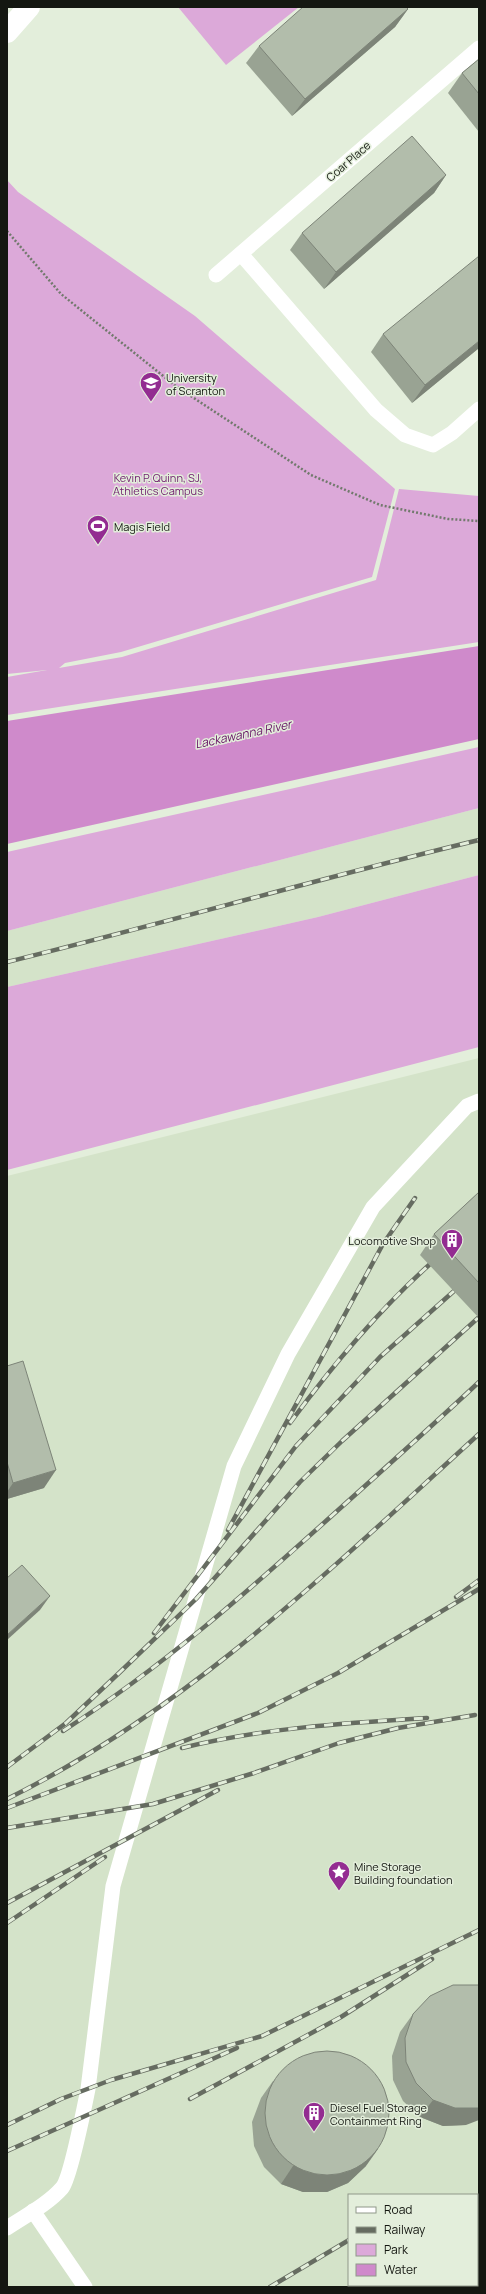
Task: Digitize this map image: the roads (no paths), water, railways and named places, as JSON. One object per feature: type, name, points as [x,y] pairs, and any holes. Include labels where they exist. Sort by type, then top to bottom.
[{"type":"street","points":[[7,32],[29,7]]},
{"type":"lane","name":"Coar Place","points":[[216,275],[479,48]]},
{"type":"lane","points":[[241,254],[376,410],[405,435],[433,446],[452,433],[479,409]]},
{"type":"lane","points":[[7,2228],[33,2211],[63,2187],[81,2123],[88,2089],[113,1886],[234,1466],[288,1354],[373,1208],[467,1106],[479,1100]]},
{"type":"lane","points":[[33,2211],[85,2287]]},
{"type":"water","name":"Lackawanna River","points":[[479,646],[479,739],[7,844],[7,721]]},
{"type":"railway","points":[[7,962],[479,840]]},
{"type":"railway","points":[[228,1530],[383,1244],[415,1198]]},
{"type":"railway","points":[[290,1423],[356,1340],[391,1302],[429,1265]]},
{"type":"railway","points":[[154,1633],[296,1446],[380,1357],[454,1291]]},
{"type":"railway","points":[[7,1767],[66,1723],[119,1673],[196,1599],[300,1482],[342,1441],[478,1318]]},
{"type":"railway","points":[[63,1731],[136,1681],[204,1627],[303,1542],[479,1382]]},
{"type":"railway","points":[[7,1799],[73,1763],[136,1723],[197,1680],[313,1585],[479,1434]]},
{"type":"railway","points":[[456,1597],[479,1580]]},
{"type":"railway","points":[[7,1808],[258,1713],[338,1673],[479,1589]]},
{"type":"railway","points":[[7,1828],[153,1804],[254,1773],[339,1743],[398,1728],[475,1715]]},
{"type":"railway","points":[[182,1748],[212,1741],[304,1727],[427,1718]]},
{"type":"railway","points":[[7,1903],[218,1790]]},
{"type":"railway","points":[[7,1923],[105,1857]]},
{"type":"railway","points":[[7,2125],[61,2099],[111,2080],[262,2036],[479,1930]]},
{"type":"railway","points":[[190,2099],[341,2017],[432,1959]]},
{"type":"railway","points":[[7,2151],[237,2048]]},
{"type":"railway","points":[[270,2287],[348,2241]]},
{"type":"place","name":"University of Scranton","points":[[151,402]]},
{"type":"place","name":"Magis Field","points":[[98,546]]},
{"type":"place","name":"Locomotive Shop","points":[[452,1260]]},
{"type":"place","name":"Mine Storage Building foundation","points":[[339,1892]]},
{"type":"place","name":"Diesel Fuel Storage Containment Ring","points":[[314,2132]]},
{"type":"park label","name":"Kevin P. Quinn, SJ, Athletics Campus","points":[[158,483]]}]
